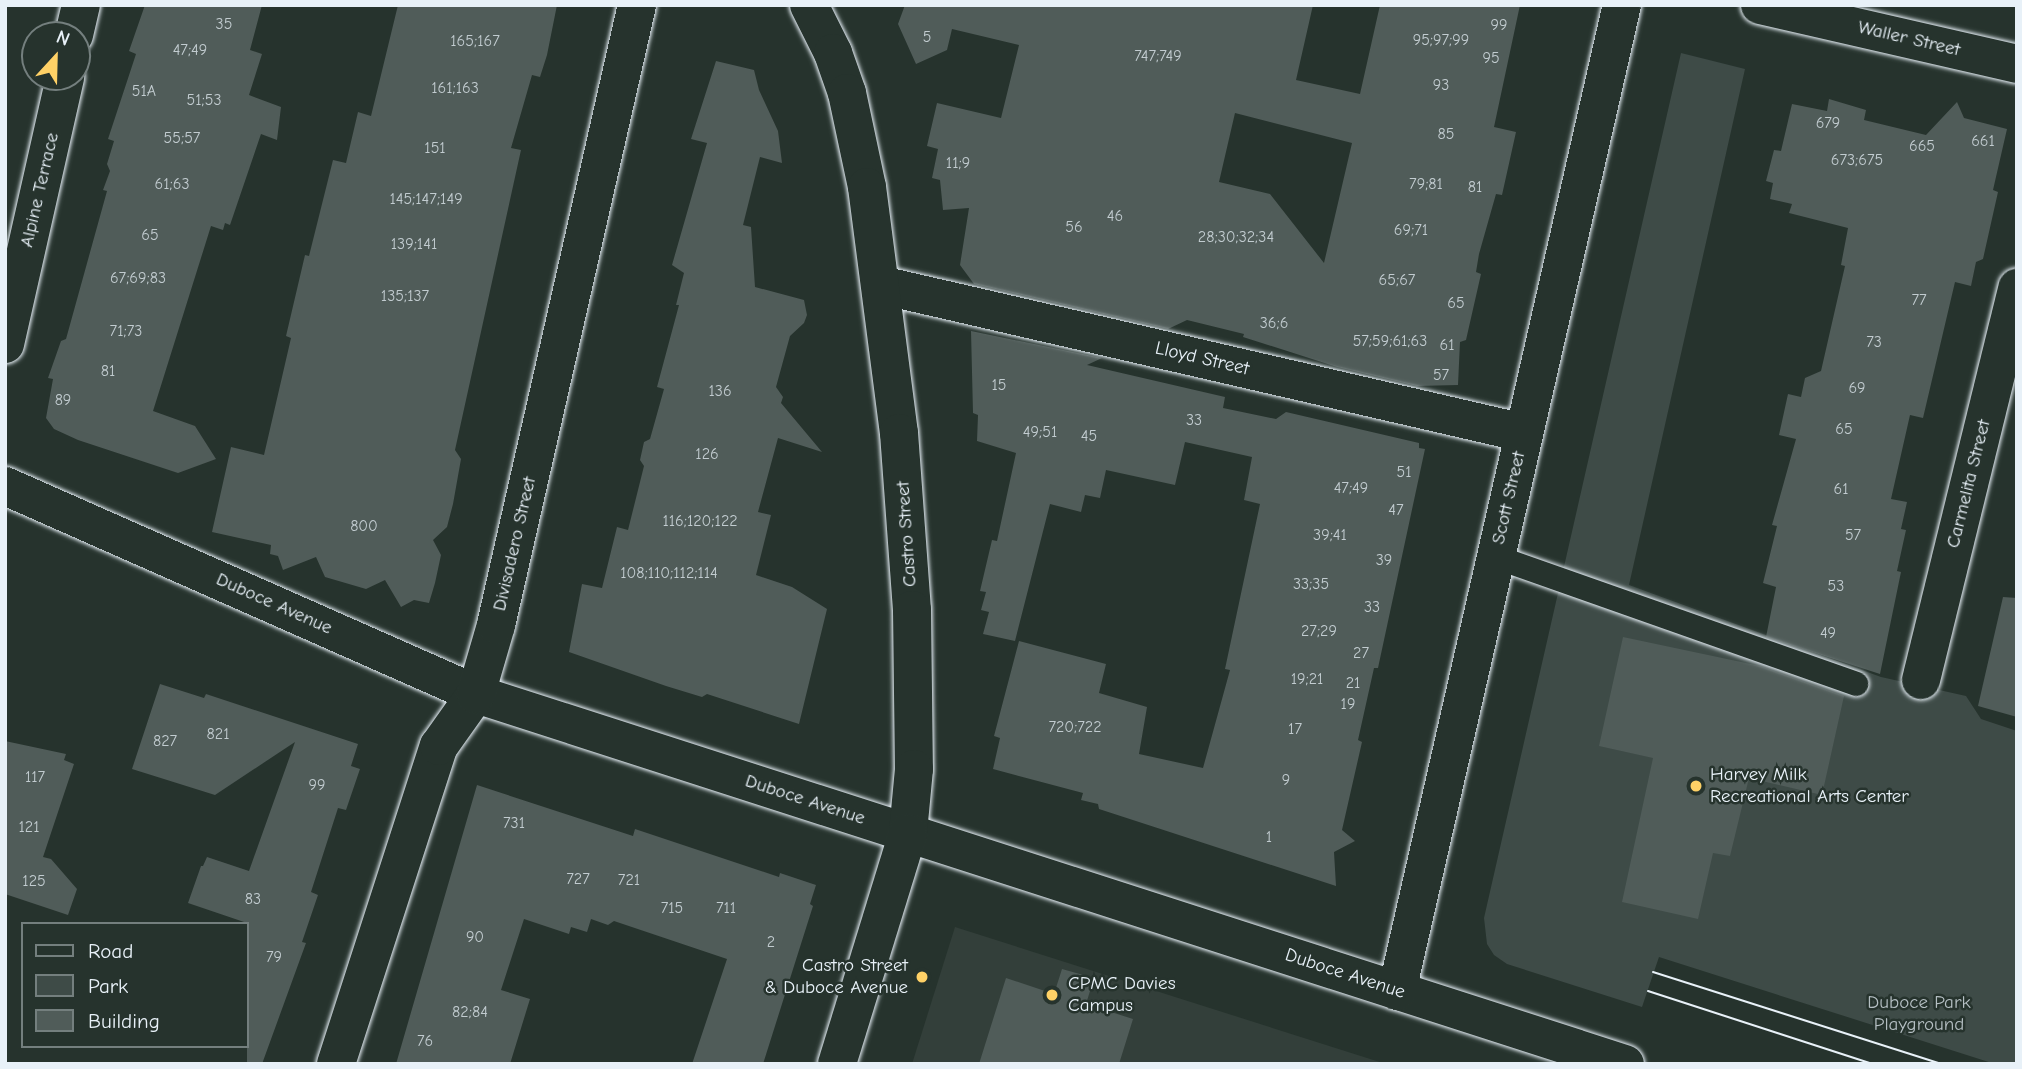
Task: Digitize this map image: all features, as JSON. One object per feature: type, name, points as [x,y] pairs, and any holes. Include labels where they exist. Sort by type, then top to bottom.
[{"type":"street","name":"Divisadero Street","points":[[336,1064],[439,746],[476,694],[496,625],[637,5]]},
{"type":"street","name":"Castro Street","points":[[809,5],[833,53],[848,93],[867,187],[899,433],[911,572],[914,769],[908,833],[837,1064]]},
{"type":"street","name":"Scott Street","points":[[1397,990],[1622,5]]},
{"type":"street","name":"Waller Street","points":[[1760,5],[2017,64]]},
{"type":"street","name":"Alpine Terrace","points":[[5,344],[62,91]]},
{"type":"street","name":"Lloyd Street","points":[[881,285],[1524,433]]},
{"type":"street","name":"Carmelita Street","points":[[1921,680],[2017,288]]},
{"type":"street","name":"Duboce Avenue","points":[[5,485],[476,694],[1625,1064]]},
{"type":"lane","points":[[1496,556],[1856,684]]},
{"type":"shaded area","name":"CPMC Davies Campus","points":[[955,927],[1386,1064],[912,1064]]},
{"type":"green space","name":"Duboce Park Playground","points":[[1681,53],[1745,69],[1629,585],[1881,677],[1966,696],[1981,719],[2017,731],[2017,1064],[1995,1064],[1659,957],[1642,1007],[1507,964],[1494,955],[1487,944],[1484,918]]},
{"type":"building","points":[[145,5],[262,5],[250,50],[262,54],[249,95],[281,107],[277,140],[261,134],[230,225],[225,223],[223,230],[211,226],[153,411],[195,426],[216,459],[178,473],[78,440],[54,429],[46,418],[53,379],[48,378],[61,341],[66,339],[107,191],[103,190],[110,171],[107,164],[114,141],[108,139],[136,54],[129,51]]},
{"type":"building","points":[[398,5],[557,5],[540,77],[532,75],[511,148],[521,150],[455,450],[461,459],[453,504],[447,527],[433,540],[441,555],[435,583],[429,603],[414,600],[401,607],[385,580],[366,589],[325,577],[316,557],[283,570],[278,556],[270,554],[271,545],[212,532],[231,447],[264,455],[291,338],[286,336],[305,255],[309,256],[333,160],[346,163],[358,112],[371,116]]},
{"type":"building","points":[[905,5],[1313,5],[1296,80],[1360,94],[1380,5],[1520,5],[1494,127],[1516,132],[1502,195],[1496,194],[1479,254],[1476,272],[1481,274],[1466,340],[1460,342],[1458,385],[1417,386],[1337,367],[1243,337],[1244,334],[1187,320],[1168,329],[974,284],[960,265],[969,208],[943,210],[940,180],[932,178],[938,149],[927,146],[937,103],[1001,118],[1019,45],[952,29],[947,50],[916,64],[898,24]],"holes":[[[1235,113],[1352,143],[1324,263],[1270,194],[1219,182]]]},
{"type":"building","points":[[716,61],[754,70],[759,90],[778,131],[782,163],[760,157],[743,225],[751,227],[755,287],[804,300],[807,315],[804,323],[790,336],[776,387],[783,397],[781,403],[822,452],[778,438],[758,512],[771,515],[756,575],[792,587],[827,609],[799,724],[707,694],[702,697],[666,686],[569,652],[582,584],[602,588],[617,527],[628,530],[644,466],[640,460],[644,442],[650,439],[664,389],[657,387],[679,305],[676,305],[684,273],[672,265],[707,143],[691,139]]},
{"type":"building","points":[[1829,99],[1866,110],[1864,120],[1926,135],[1957,102],[1964,118],[2007,129],[1993,190],[1998,192],[1983,259],[1976,262],[1971,286],[1955,282],[1923,418],[1910,415],[1891,499],[1907,502],[1901,529],[1906,530],[1897,571],[1901,572],[1880,674],[1766,637],[1776,587],[1763,583],[1777,526],[1772,525],[1796,439],[1779,435],[1788,394],[1801,397],[1805,378],[1821,371],[1845,266],[1841,265],[1848,228],[1789,213],[1792,204],[1770,199],[1773,183],[1766,181],[1774,150],[1781,151],[1792,104],[1827,111]]},
{"type":"building","points":[[971,331],[1102,358],[1087,365],[1225,397],[1223,408],[1276,419],[1286,412],[1419,443],[1419,448],[1425,449],[1378,668],[1374,668],[1358,740],[1362,742],[1342,830],[1355,841],[1334,852],[1336,886],[1099,809],[1098,804],[1081,800],[1083,793],[993,769],[1000,738],[994,736],[1019,641],[1106,664],[1099,693],[1147,707],[1139,754],[1203,768],[1230,670],[1225,669],[1260,504],[1244,500],[1252,457],[1185,442],[1175,485],[1106,470],[1100,498],[1085,495],[1081,512],[1050,504],[1015,641],[983,634],[989,612],[981,610],[986,592],[980,591],[992,540],[997,541],[1016,453],[977,441],[978,415],[973,413]]},
{"type":"building","points":[[2003,597],[2017,598],[2017,717],[1978,706]]},
{"type":"building","name":"Harvey Milk Recreational Arts Center","points":[[1623,637],[1760,666],[1844,696],[1822,795],[1749,778],[1730,856],[1713,853],[1698,919],[1622,902],[1653,758],[1599,746]]},
{"type":"building","points":[[160,684],[204,698],[206,694],[358,744],[351,766],[360,769],[346,810],[338,808],[311,892],[318,895],[302,942],[306,943],[262,1064],[247,1064],[248,922],[188,903],[201,866],[207,857],[249,871],[295,742],[215,795],[132,769]]},
{"type":"building","points":[[5,741],[66,754],[64,760],[74,764],[43,857],[51,859],[77,889],[68,915],[5,894]]},
{"type":"building","points":[[477,785],[633,836],[635,829],[779,877],[780,873],[816,885],[810,904],[813,906],[763,1064],[692,1064],[727,959],[614,921],[608,925],[591,919],[587,932],[571,927],[569,934],[524,919],[501,990],[530,999],[510,1064],[396,1064]]},
{"type":"building","points":[[1062,969],[1094,978],[1086,1004],[1133,1019],[1119,1064],[979,1064],[1006,978],[1054,994]]},
{"type":"tram line","points":[[1653,972],[1941,1064]]},
{"type":"tram line","points":[[1648,991],[1873,1064]]},
{"type":"place","name":"Harvey Milk Recreational Arts Center","points":[[1696,786]]},
{"type":"place","name":"Castro Street & Duboce Avenue","points":[[922,977]]},
{"type":"place","name":"CPMC Davies Campus","points":[[1052,995]]}]
